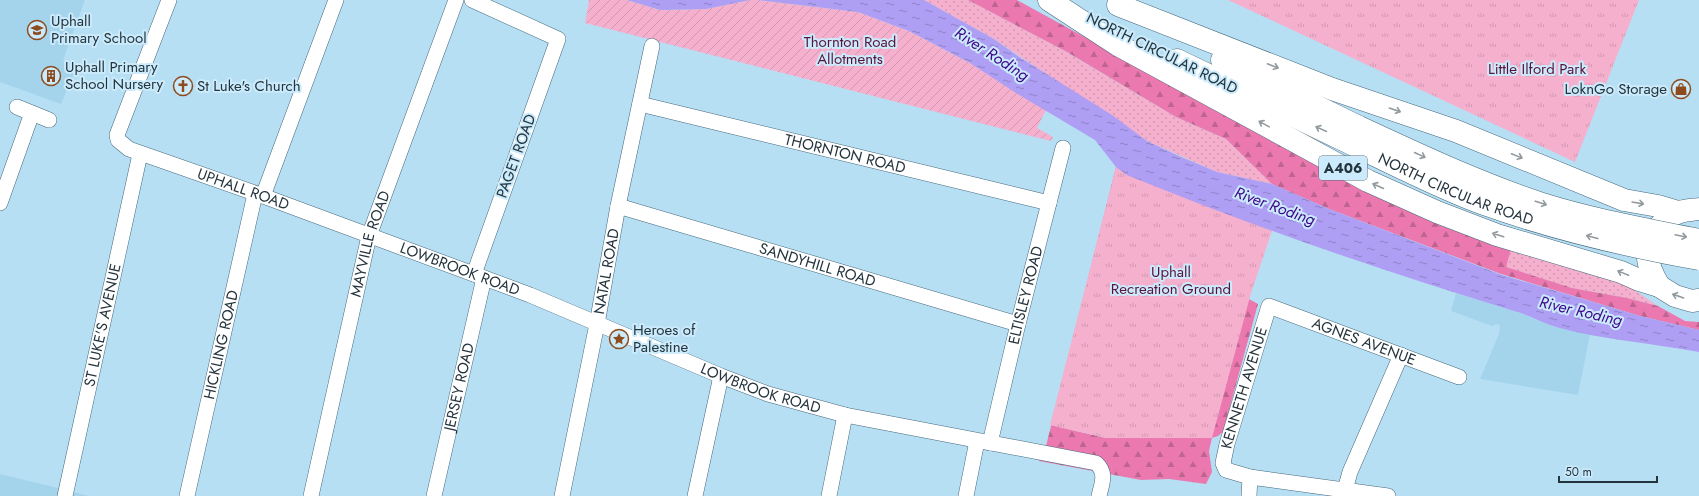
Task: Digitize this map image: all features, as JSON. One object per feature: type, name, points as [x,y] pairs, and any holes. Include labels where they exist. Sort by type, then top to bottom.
[{"type":"highway","name":"NORTH CIRCULAR ROAD","points":[[1050,0],[1358,136],[1483,183],[1543,204],[1600,220],[1699,240]]},
{"type":"highway","name":"A406","points":[[1050,0],[1118,45],[1368,181],[1437,212],[1497,235],[1621,272],[1639,280],[1659,286],[1675,296],[1692,301],[1699,300]]},
{"type":"highway","name":"NORTH CIRCULAR ROAD","points":[[1113,2],[1230,64],[1358,136],[1436,184],[1483,204],[1543,224],[1610,242],[1699,259]]},
{"type":"highway","name":"A406","points":[[1113,2],[1332,89],[1456,131],[1624,200],[1688,211]]},
{"type":"highway","name":"A406","points":[[1659,286],[1650,265],[1648,254],[1651,239],[1661,224],[1688,211]]},
{"type":"street","name":"UPHALL ROAD","points":[[169,0],[118,135],[118,140],[129,149],[140,154],[259,195],[369,236]]},
{"type":"street","name":"HICKLING ROAD","points":[[187,496],[259,195],[336,0]]},
{"type":"street","name":"MAYVILLE ROAD","points":[[311,496],[369,236],[456,0]]},
{"type":"street","name":"PAGET ROAD","points":[[472,0],[558,39],[479,276]]},
{"type":"street","name":"NATAL ROAD","points":[[562,496],[597,324],[618,206],[652,46]]},
{"type":"street","name":"THORNTON ROAD","points":[[640,104],[1049,203]]},
{"type":"street","points":[[17,107],[49,120]]},
{"type":"street","points":[[0,203],[32,113]]},
{"type":"street","name":"ELTISLEY ROAD","points":[[966,496],[984,442],[1018,324],[1063,148]]},
{"type":"street","name":"ST LUKE'S AVENUE","points":[[65,496],[140,154]]},
{"type":"street","name":"SANDYHILL ROAD","points":[[618,206],[1018,324]]},
{"type":"street","name":"LOWBROOK ROAD","points":[[369,236],[530,295],[721,376],[768,394],[845,415],[936,431],[984,442],[1096,463],[1100,466],[1103,476],[1099,496]]},
{"type":"street","name":"JERSEY ROAD","points":[[434,496],[479,276]]},
{"type":"street","name":"AGNES AVENUE","points":[[1269,306],[1459,377]]},
{"type":"street","name":"KENNETH AVENUE","points":[[1250,477],[1226,470],[1223,463],[1227,444],[1269,306]]},
{"type":"street","points":[[1341,492],[1400,355]]},
{"type":"street","points":[[695,496],[721,376]]},
{"type":"street","points":[[829,496],[845,415]]},
{"type":"street","points":[[1249,496],[1250,477],[1341,492],[1388,496]]},
{"type":"shaded area","name":"Uphall Primary School","points":[[0,0],[85,0],[63,60],[77,66],[61,104],[0,82]]},
{"type":"shaded area","points":[[1456,293],[1523,314],[1555,327],[1590,334],[1578,395],[1480,379],[1499,334],[1500,325],[1496,324],[1492,326],[1451,311]]},
{"type":"shaded area","points":[[0,474],[50,486],[89,496],[0,496]]},
{"type":"green space","name":"Thornton Road Allotments","points":[[589,0],[627,0],[660,10],[706,9],[750,0],[758,0],[858,12],[909,31],[970,63],[1046,110],[1037,128],[1053,137],[1051,141],[585,23]]},
{"type":"green space","points":[[924,0],[968,0],[1063,50],[1176,117],[1226,139],[1272,184],[1217,172],[1147,141],[994,39]]},
{"type":"green space","points":[[968,0],[1017,0],[1143,69],[1512,245],[1506,267],[1572,288],[1627,298],[1658,306],[1685,321],[1699,322],[1699,330],[1640,316],[1501,274],[1329,209],[1272,184],[1226,139],[1176,117],[1067,52]]},
{"type":"green space","name":"Little Ilford Park","points":[[1228,0],[1639,0],[1575,162]]},
{"type":"green space","points":[[1116,167],[1127,175],[1272,231],[1059,427],[1106,438],[1204,438],[1249,299],[1258,304],[1223,432],[1212,438],[1209,451],[1212,472],[1206,484],[1169,479],[1141,480],[1039,461],[1040,446],[1046,446]]},
{"type":"green space","name":"Uphall Recreation Ground","points":[[1116,167],[1127,175],[1272,231],[1251,293],[1212,438],[1106,438],[1050,425]]},
{"type":"green space","points":[[1512,245],[1625,284],[1658,306],[1627,298],[1572,288],[1505,267]]},
{"type":"water","points":[[627,0],[750,0],[706,9],[660,10]]},
{"type":"water","name":"River Roding","points":[[758,0],[924,0],[994,39],[1018,56],[1112,115],[1147,141],[1179,156],[1217,172],[1272,184],[1329,209],[1502,275],[1640,316],[1699,330],[1699,352],[1592,335],[1556,327],[1520,313],[1319,248],[1223,213],[1127,175],[1116,167],[1095,140],[1016,93],[970,63],[909,31],[858,12]]},
{"type":"place","name":"Uphall Primary School","points":[[37,30]]},
{"type":"place","name":"Uphall Primary School Nursery","points":[[51,76]]},
{"type":"place","name":"St Luke's Church","points":[[183,86]]},
{"type":"place","name":"LoknGo Storage","points":[[1681,89]]},
{"type":"place","name":"Heroes of Palestine","points":[[619,339]]}]
